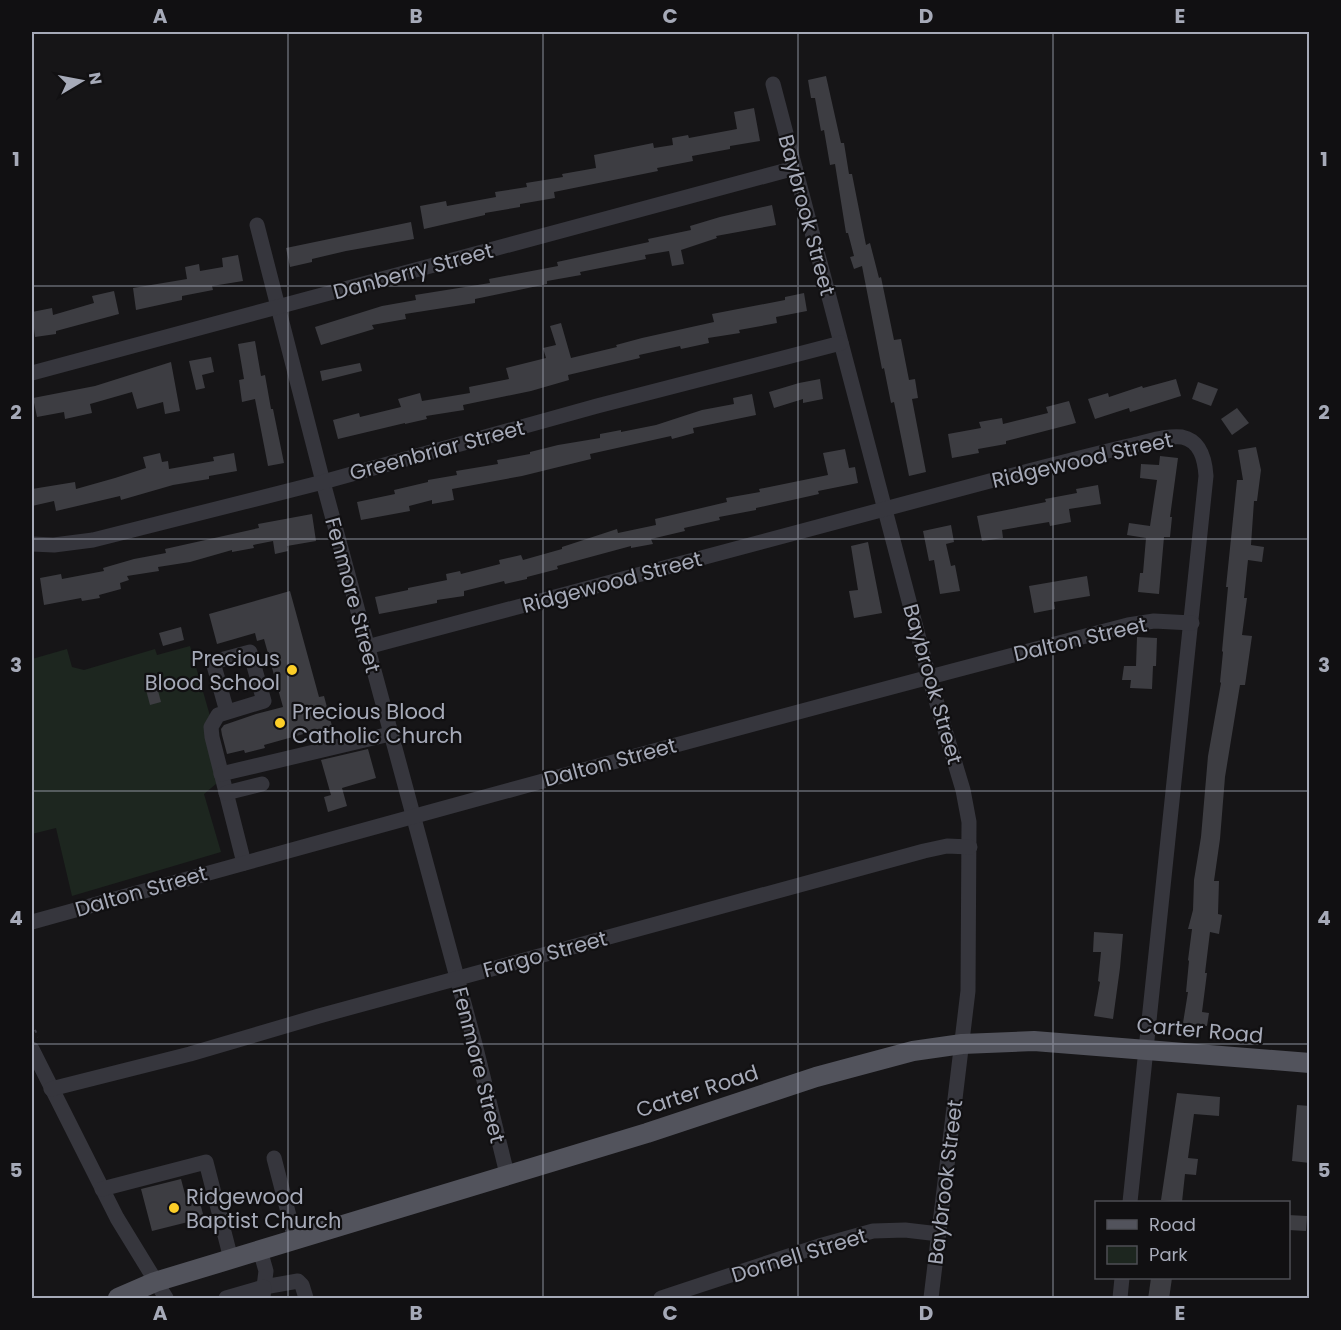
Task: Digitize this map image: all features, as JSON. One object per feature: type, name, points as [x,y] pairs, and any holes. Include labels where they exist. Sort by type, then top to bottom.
[{"type":"main road","name":"Carter Road","points":[[117,1299],[155,1282],[647,1133],[816,1077],[913,1051],[962,1044],[1026,1041],[1310,1063]]},
{"type":"street","name":"Baybrook Street","points":[[773,84],[929,677],[963,790],[969,822],[968,991],[931,1299]]},
{"type":"street","name":"Danberry Street","points":[[32,373],[795,168]]},
{"type":"street","name":"Fenmore Street","points":[[256,225],[322,482],[475,1044],[507,1174]]},
{"type":"street","name":"Greenbriar Street","points":[[32,544],[54,545],[93,540],[322,482],[597,406],[841,343]]},
{"type":"street","name":"Ridgewood Street","points":[[367,647],[1112,449],[1166,438],[1184,438],[1193,442],[1205,462],[1206,476],[1130,1201]]},
{"type":"street","name":"Dalton Street","points":[[32,922],[929,677],[1128,625],[1154,621],[1192,623]]},
{"type":"street","points":[[227,712],[218,714],[211,727],[244,863]]},
{"type":"street","points":[[221,774],[390,734]]},
{"type":"street","points":[[226,793],[260,785],[253,766]]},
{"type":"street","name":"Fargo Street","points":[[51,1089],[190,1054],[456,978],[924,851],[947,846],[970,847]]},
{"type":"street","points":[[32,1049],[102,1189],[166,1299]]},
{"type":"street","points":[[274,1158],[295,1239]]},
{"type":"street","points":[[102,1189],[206,1162],[231,1259]]},
{"type":"street","name":"Dornell Street","points":[[661,1299],[819,1246],[873,1231],[905,1230],[939,1234]]},
{"type":"street","points":[[260,1250],[266,1271],[264,1293]]},
{"type":"street","points":[[1120,1299],[1122,1279]]},
{"type":"street","points":[[226,1299],[264,1293],[298,1281],[302,1285],[306,1299]]},
{"type":"green space","points":[[190,646],[210,716],[217,783],[204,794],[221,852],[72,896],[56,828],[32,834],[32,659],[67,649],[72,667],[84,670],[155,649],[157,655]]},
{"type":"building","points":[[826,76],[841,143],[844,143],[849,174],[852,174],[866,245],[870,243],[879,278],[881,277],[894,340],[901,339],[909,380],[915,379],[918,398],[912,399],[926,472],[909,476],[894,402],[891,403],[884,368],[882,369],[862,266],[854,269],[850,257],[854,256],[848,233],[846,233],[835,164],[830,165],[815,98],[811,98],[808,80]]},
{"type":"building","points":[[754,108],[760,141],[692,156],[693,161],[657,168],[658,171],[554,192],[555,198],[520,204],[520,207],[485,213],[485,215],[424,229],[420,206],[446,201],[447,206],[496,197],[495,192],[527,187],[526,183],[563,177],[562,174],[596,168],[594,155],[653,143],[654,148],[673,145],[672,138],[688,135],[689,138],[737,129],[734,112]]},
{"type":"building","points":[[772,205],[776,225],[716,236],[717,238],[681,250],[684,264],[672,266],[669,251],[645,255],[646,259],[580,272],[581,275],[547,281],[547,284],[475,299],[475,303],[405,314],[406,319],[372,325],[374,329],[321,345],[315,327],[382,306],[416,300],[415,295],[490,283],[489,279],[558,266],[557,262],[649,242],[648,239],[691,230],[690,226]]},
{"type":"building","points":[[411,222],[414,239],[346,251],[290,267],[286,248]]},
{"type":"building","points":[[238,255],[243,281],[212,286],[213,290],[182,296],[182,300],[136,310],[133,288],[187,279],[185,267],[199,264],[200,271],[223,267],[222,258]]},
{"type":"building","points":[[114,291],[119,314],[56,331],[56,334],[35,337],[32,312],[52,308],[53,315],[94,303],[92,296]]},
{"type":"building","points":[[804,293],[807,311],[776,317],[777,323],[739,330],[740,333],[708,338],[709,343],[681,349],[680,346],[639,355],[640,358],[568,375],[569,380],[531,391],[463,405],[464,410],[426,416],[427,419],[338,439],[333,420],[359,413],[360,417],[401,407],[398,399],[420,393],[422,401],[470,393],[469,387],[509,379],[506,368],[546,358],[543,348],[556,345],[550,326],[561,323],[571,358],[617,347],[616,345],[642,338],[714,322],[712,314],[785,300],[785,297]]},
{"type":"building","points":[[255,341],[261,376],[265,375],[284,463],[268,466],[255,399],[242,402],[239,380],[244,379],[238,344]]},
{"type":"building","points":[[211,357],[214,372],[202,375],[205,388],[196,390],[189,361]]},
{"type":"building","points":[[171,362],[180,411],[165,414],[163,402],[137,409],[132,392],[90,404],[92,413],[65,419],[64,412],[37,417],[33,398],[95,386]]},
{"type":"building","points":[[360,363],[362,371],[322,381],[320,371]]},
{"type":"building","points":[[820,379],[823,399],[803,403],[803,399],[774,408],[769,392]]},
{"type":"building","points":[[1176,379],[1181,396],[1130,412],[1129,408],[1095,419],[1088,399],[1108,393],[1109,397],[1142,386],[1143,388]]},
{"type":"building","points":[[1198,382],[1218,389],[1211,406],[1192,399]]},
{"type":"building","points":[[752,394],[756,415],[693,428],[694,433],[672,439],[671,436],[590,454],[591,459],[522,476],[452,489],[454,500],[432,504],[432,500],[409,506],[410,511],[361,520],[357,502],[395,494],[394,490],[428,482],[428,480],[457,475],[456,471],[498,464],[497,460],[530,454],[530,452],[558,445],[600,438],[600,434],[656,425],[702,410],[734,404],[733,398]]},
{"type":"building","points":[[1069,401],[1076,423],[1006,441],[1006,444],[978,449],[979,453],[952,458],[948,434],[981,428],[979,422],[1002,418],[1003,424],[1048,413],[1046,407]]},
{"type":"building","points":[[1237,408],[1249,423],[1232,435],[1221,419]]},
{"type":"building","points":[[1256,447],[1261,470],[1257,501],[1254,501],[1251,545],[1264,547],[1262,562],[1248,560],[1244,598],[1247,598],[1242,635],[1252,636],[1245,685],[1240,685],[1225,777],[1214,881],[1219,881],[1218,914],[1222,915],[1219,934],[1210,932],[1202,1012],[1209,1013],[1207,1026],[1183,1023],[1188,992],[1186,992],[1188,960],[1192,929],[1188,929],[1193,910],[1194,880],[1201,837],[1208,756],[1221,683],[1228,587],[1226,587],[1237,480],[1243,480],[1238,450]]},
{"type":"building","points":[[845,449],[849,468],[855,467],[858,483],[818,491],[819,494],[756,508],[756,510],[719,517],[720,520],[684,528],[685,531],[651,539],[653,544],[631,548],[631,546],[557,566],[558,569],[527,577],[527,579],[505,584],[504,581],[464,591],[464,596],[379,614],[375,597],[447,580],[446,574],[460,571],[461,574],[500,564],[499,560],[521,555],[523,560],[617,529],[618,533],[656,525],[655,519],[727,502],[726,498],[828,475],[823,453]]},
{"type":"building","points":[[160,453],[162,462],[168,461],[169,469],[214,461],[213,457],[234,453],[237,471],[209,476],[209,479],[173,485],[121,500],[120,496],[56,511],[54,501],[32,506],[32,489],[75,482],[76,489],[146,468],[143,457]]},
{"type":"building","points":[[1160,456],[1178,458],[1170,517],[1172,517],[1170,537],[1164,537],[1159,594],[1138,592],[1140,573],[1143,573],[1146,538],[1127,535],[1129,523],[1150,526],[1157,480],[1140,478],[1141,464],[1159,465]]},
{"type":"building","points":[[1098,485],[1101,504],[1069,509],[1071,522],[1050,526],[1049,522],[1002,530],[1003,538],[982,541],[977,516],[1046,502],[1045,499],[1077,493],[1076,489]]},
{"type":"building","points":[[312,514],[316,541],[287,546],[288,551],[275,554],[273,541],[253,545],[254,548],[232,552],[232,550],[190,562],[158,567],[159,571],[127,576],[129,580],[120,583],[121,589],[99,595],[100,598],[82,601],[81,598],[44,605],[40,578],[61,574],[62,579],[104,571],[103,568],[166,553],[165,549],[259,528],[258,524]]},
{"type":"building","points":[[951,525],[954,542],[946,544],[951,566],[955,565],[960,591],[940,594],[934,560],[929,561],[923,531]]},
{"type":"building","points":[[868,542],[882,613],[854,618],[849,591],[858,590],[851,546]]},
{"type":"building","points":[[1087,576],[1090,596],[1054,602],[1055,609],[1034,613],[1029,586]]},
{"type":"building","name":"Precious Blood School","points":[[290,591],[319,697],[324,696],[332,726],[264,745],[265,748],[245,753],[244,750],[227,754],[221,729],[224,725],[283,707],[264,639],[257,641],[255,633],[217,644],[209,614]]},
{"type":"building","points":[[181,627],[184,640],[163,646],[159,633]]},
{"type":"building","points":[[1137,637],[1157,638],[1152,689],[1130,688],[1131,680],[1122,680],[1124,666],[1136,666]]},
{"type":"building","points":[[156,683],[161,702],[150,705],[145,686]]},
{"type":"building","points":[[368,749],[376,778],[342,788],[347,806],[328,812],[324,797],[331,795],[321,760]]},
{"type":"building","points":[[1094,932],[1123,934],[1113,1019],[1094,1016],[1100,982],[1098,981],[1101,952],[1093,952]]},
{"type":"building","points":[[1177,1093],[1220,1097],[1219,1116],[1194,1114],[1188,1158],[1198,1159],[1196,1175],[1185,1174],[1182,1201],[1161,1200]]},
{"type":"building","points":[[1297,1105],[1310,1106],[1310,1163],[1292,1161]]},
{"type":"building","name":"Ridgewood Baptist Church","points":[[181,1179],[186,1198],[198,1195],[204,1218],[152,1231],[141,1189]]},
{"type":"building","points":[[1290,1215],[1307,1216],[1306,1231],[1290,1230]]},
{"type":"building","points":[[1151,1279],[1172,1279],[1169,1299],[1148,1299]]},
{"type":"place","name":"Precious Blood School","points":[[292,670]]},
{"type":"place","name":"Precious Blood Catholic Church","points":[[280,723]]},
{"type":"place","name":"Ridgewood Baptist Church","points":[[174,1208]]}]
